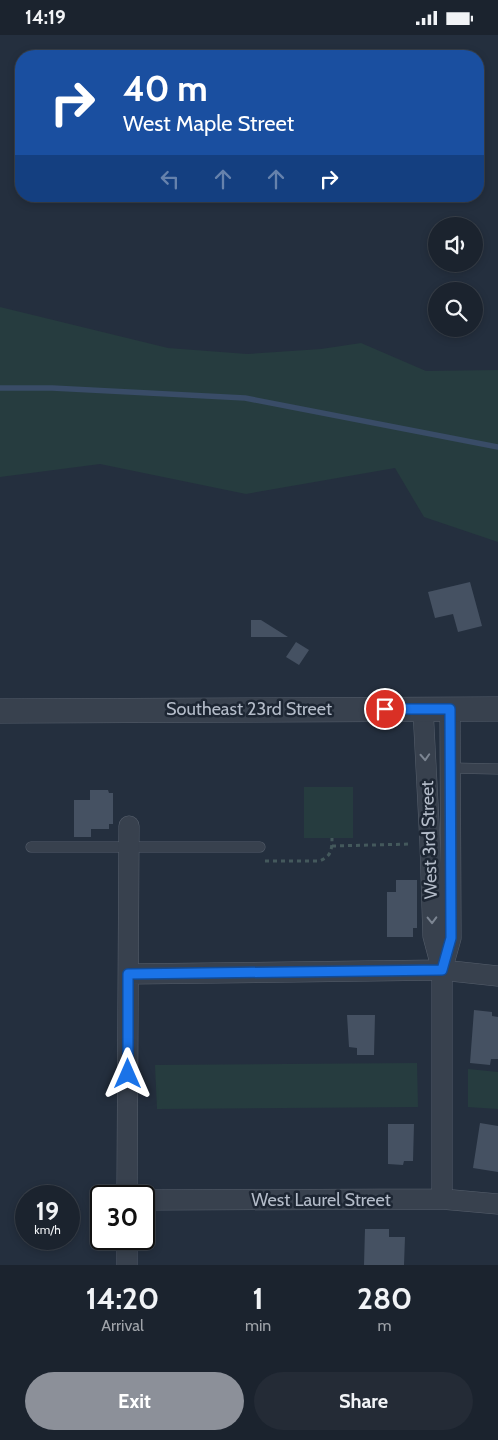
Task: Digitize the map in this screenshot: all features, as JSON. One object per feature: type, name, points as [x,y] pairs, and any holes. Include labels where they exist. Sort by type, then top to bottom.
[{"type":"street","name":"West 3rd Street","points":[[423,709],[430,843],[432,936],[442,970]]},
{"type":"street","name":"West 3rd Street","points":[[442,1199],[442,970],[451,938],[450,709]]},
{"type":"street","name":"Southeast 23rd Street","points":[[0,711],[498,709]]},
{"type":"street","points":[[127,1185],[129,826]]},
{"type":"street","points":[[128,974],[442,970],[498,976]]},
{"type":"street","name":"West Laurel Street","points":[[155,1200],[442,1199],[498,1204]]},
{"type":"street","points":[[127,1250],[127,1265]]},
{"type":"lane","points":[[450,768],[498,769]]},
{"type":"lane","points":[[31,847],[260,847]]},
{"type":"path","points":[[332,846],[430,843]]},
{"type":"green space","points":[[0,307],[168,348],[247,354],[321,349],[361,343],[426,371],[498,370],[498,542],[424,517],[395,468],[246,494],[100,464],[0,477]]},
{"type":"green space","points":[[304,787],[353,787],[353,838],[304,838]]},
{"type":"green space","points":[[417,1063],[418,1107],[157,1109],[155,1065]]},
{"type":"green space","points":[[468,1069],[498,1072],[498,1109],[468,1107]]},
{"type":"building","points":[[470,582],[482,626],[458,632],[453,614],[435,618],[428,592]]},
{"type":"building","points":[[251,620],[261,620],[288,637],[251,637]]},
{"type":"building","points":[[296,642],[309,650],[299,665],[286,657]]},
{"type":"building","points":[[90,790],[108,790],[109,793],[113,793],[113,824],[109,824],[109,829],[91,829],[91,837],[74,837],[74,800],[90,800]]},
{"type":"building","points":[[396,880],[417,880],[417,928],[413,928],[413,937],[387,937],[387,892],[396,892]]},
{"type":"building","points":[[474,1010],[492,1012],[492,1016],[498,1017],[498,1059],[491,1059],[490,1065],[470,1063]]},
{"type":"building","points":[[347,1015],[375,1015],[374,1055],[357,1055],[357,1048],[349,1047]]},
{"type":"building","points":[[480,1123],[498,1126],[498,1172],[473,1168]]},
{"type":"building","points":[[388,1124],[414,1124],[413,1161],[404,1161],[403,1165],[388,1164]]},
{"type":"building","points":[[365,1229],[389,1229],[389,1237],[405,1237],[404,1265],[364,1265]]},
{"type":"waterway","points":[[0,388],[52,388],[245,398],[498,447]]},
{"type":"route","points":[[128,1074],[128,974],[442,970],[451,938],[450,709],[385,709]]}]
